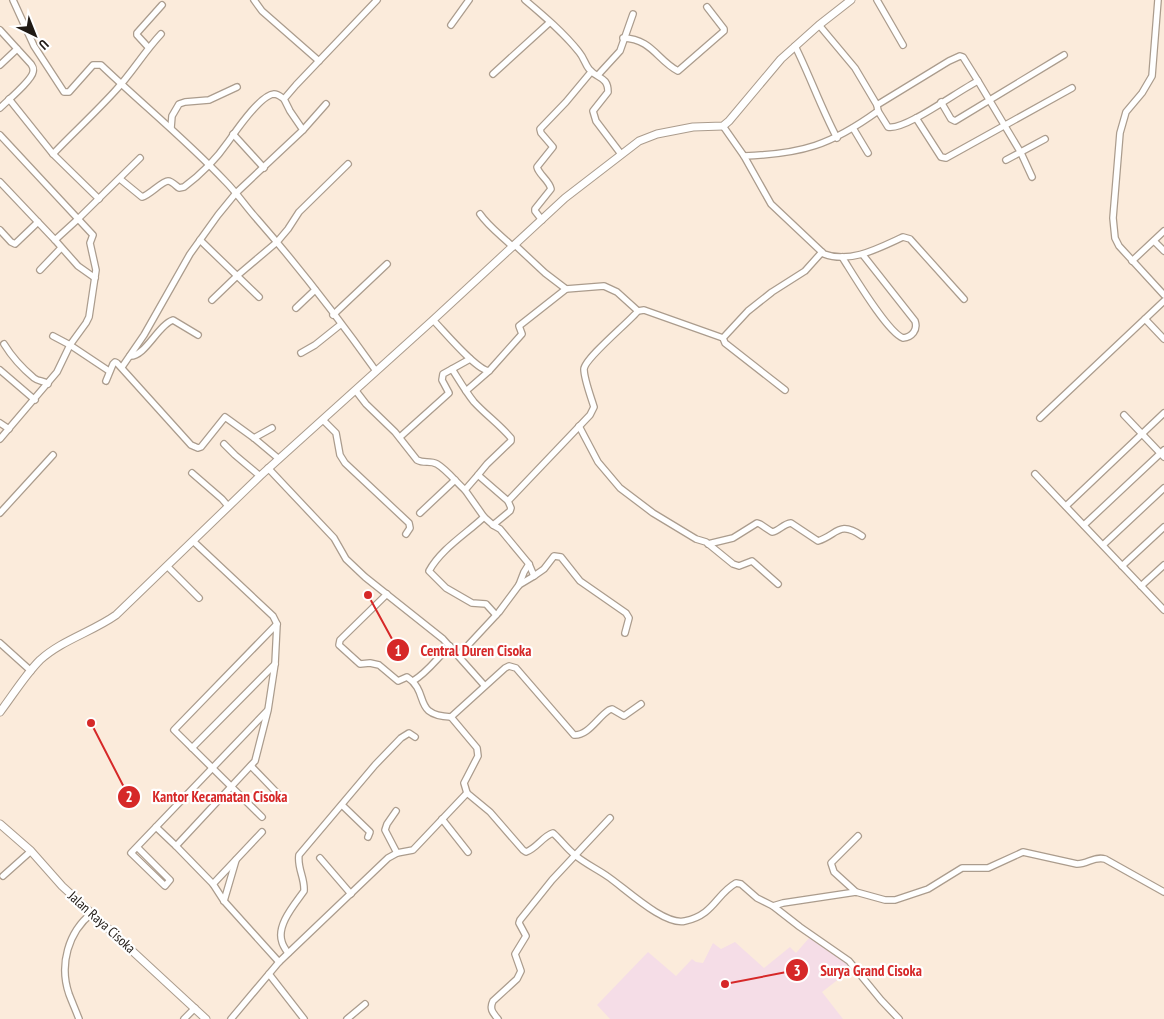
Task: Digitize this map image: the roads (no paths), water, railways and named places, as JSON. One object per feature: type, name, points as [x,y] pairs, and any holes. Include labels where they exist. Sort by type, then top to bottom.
[{"type":"street","points":[[13,0],[34,46],[65,92],[71,90],[96,64],[101,65],[171,128],[236,193],[315,290],[340,325],[352,337],[376,371]]},
{"type":"street","points":[[254,0],[262,11],[319,61]]},
{"type":"street","points":[[284,99],[377,0]]},
{"type":"street","points":[[451,25],[469,0]]},
{"type":"street","points":[[525,0],[568,40],[581,55],[591,72],[602,78],[608,90],[594,108],[594,115],[596,121],[621,154]]},
{"type":"street","points":[[0,712],[40,660],[57,648],[104,624],[116,615],[268,468],[324,420],[565,198],[639,140],[657,134],[694,127],[723,126],[737,114],[781,59],[819,25],[851,0]]},
{"type":"street","points":[[877,0],[903,45]]},
{"type":"street","points":[[1158,0],[1152,76],[1142,93],[1126,112],[1120,133],[1114,218],[1115,238],[1124,253],[1164,295]]},
{"type":"street","points":[[148,48],[137,36],[137,33],[162,5]]},
{"type":"street","points":[[623,38],[641,41],[678,71],[724,31],[707,7]]},
{"type":"street","points":[[598,75],[620,51],[623,38],[634,14]]},
{"type":"street","points":[[493,74],[549,23]]},
{"type":"street","points":[[819,25],[855,68],[888,127],[893,128],[916,118],[978,81]]},
{"type":"street","points":[[0,30],[31,64],[33,72],[22,87],[0,108]]},
{"type":"street","points":[[53,154],[121,84],[161,34]]},
{"type":"street","points":[[795,46],[809,74],[824,114],[837,138]]},
{"type":"street","points":[[0,65],[17,49]]},
{"type":"street","points":[[744,156],[785,153],[814,147],[837,138],[853,128],[877,108],[949,60],[960,56],[967,60],[1032,177]]},
{"type":"street","points":[[941,102],[952,119],[955,120],[1064,56]]},
{"type":"street","points":[[542,220],[534,211],[551,189],[537,167],[554,147],[541,133],[540,129],[591,72]]},
{"type":"street","points":[[171,128],[172,116],[180,104],[209,100],[237,87]]},
{"type":"street","points":[[916,118],[941,157],[946,158],[1072,88]]},
{"type":"street","points":[[120,179],[142,197],[150,194],[166,182],[170,181],[179,188],[184,186],[228,142],[252,111],[267,97],[274,94],[284,99],[303,130]]},
{"type":"street","points":[[9,99],[53,154],[99,199]]},
{"type":"street","points":[[122,367],[144,335],[190,254],[236,193],[303,130],[326,104]]},
{"type":"street","points":[[723,126],[744,156],[770,204],[822,252],[834,257],[863,255],[903,237],[910,239],[964,299]]},
{"type":"street","points":[[853,128],[868,153]]},
{"type":"street","points":[[233,134],[264,168]]},
{"type":"street","points":[[0,135],[93,234],[90,243],[95,264],[95,278],[89,317],[86,323],[70,345],[57,372],[0,439]]},
{"type":"street","points":[[1006,160],[1045,139]]},
{"type":"street","points":[[55,240],[140,158]]},
{"type":"street","points":[[212,300],[277,242],[288,230],[299,212],[348,164]]},
{"type":"street","points":[[0,182],[78,266],[95,278]]},
{"type":"street","points":[[480,214],[487,224],[566,289]]},
{"type":"street","points":[[0,230],[15,244],[38,222]]},
{"type":"street","points":[[1132,261],[1164,232]]},
{"type":"street","points":[[200,240],[259,297]]},
{"type":"street","points":[[1154,241],[1164,251]]},
{"type":"street","points":[[40,270],[61,248]]},
{"type":"street","points":[[723,338],[748,311],[772,292],[805,271],[822,252]]},
{"type":"street","points":[[842,257],[874,305],[896,333],[904,338],[908,338],[917,326],[863,255]]},
{"type":"street","points":[[334,315],[387,264]]},
{"type":"street","points":[[466,391],[489,371],[522,334],[519,326],[566,289],[604,286],[617,292],[638,311]]},
{"type":"street","points":[[296,308],[315,290]]},
{"type":"street","points":[[1040,418],[1164,302]]},
{"type":"street","points":[[508,501],[590,415],[594,407],[584,371],[585,364],[638,311],[644,310],[723,338]]},
{"type":"street","points":[[1145,319],[1164,339]]},
{"type":"street","points":[[433,320],[470,359],[480,368],[489,371]]},
{"type":"street","points":[[130,356],[137,355],[169,322],[177,322],[198,335]]},
{"type":"street","points":[[301,353],[315,346],[340,325]]},
{"type":"street","points":[[53,336],[109,371]]},
{"type":"street","points":[[723,338],[725,344],[785,390]]},
{"type":"street","points":[[4,344],[11,355],[36,380],[42,380],[48,384]]},
{"type":"street","points":[[400,437],[448,394],[442,380],[442,375],[470,359]]},
{"type":"street","points":[[106,381],[109,371],[115,362],[122,367],[191,445],[196,448],[201,447],[224,417],[254,438],[278,459]]},
{"type":"street","points":[[0,370],[35,400]]},
{"type":"street","points":[[452,370],[481,409],[496,421],[511,438],[511,441],[487,464],[465,490]]},
{"type":"street","points":[[356,390],[366,404],[400,437],[417,460],[436,464],[465,490],[484,517],[500,529],[529,564],[533,569],[534,576]]},
{"type":"street","points":[[1066,506],[1164,413]]},
{"type":"street","points":[[1084,525],[1163,454],[1124,415]]},
{"type":"street","points":[[324,420],[336,433],[338,450],[345,463],[409,523],[410,528],[406,534]]},
{"type":"street","points":[[0,422],[8,429]]},
{"type":"street","points":[[580,426],[598,462],[620,488],[696,539],[708,544],[733,564],[739,566],[752,562],[778,584]]},
{"type":"street","points":[[254,438],[272,428]]},
{"type":"street","points":[[224,444],[260,476]]},
{"type":"street","points":[[0,513],[53,455]]},
{"type":"street","points":[[268,468],[334,538],[346,559],[364,577],[450,646],[484,685]]},
{"type":"street","points":[[192,473],[228,506]]},
{"type":"street","points":[[1036,474],[1141,586],[1163,606]]},
{"type":"street","points":[[478,475],[508,501],[511,508],[493,525]]},
{"type":"street","points":[[420,513],[455,480]]},
{"type":"street","points":[[1103,546],[1164,488]]},
{"type":"street","points":[[484,517],[454,542],[429,572],[446,588],[472,603],[486,604],[496,615]]},
{"type":"street","points":[[708,544],[733,538],[757,523],[772,532],[775,532],[786,523],[791,523],[818,541],[841,528],[854,530],[862,536]]},
{"type":"street","points":[[1122,566],[1164,527]]},
{"type":"street","points":[[176,846],[255,761],[268,710],[276,664],[277,624],[272,616],[193,541]]},
{"type":"street","points":[[519,585],[544,569],[554,556],[560,556],[580,581],[626,613],[628,618],[625,634]]},
{"type":"street","points":[[459,655],[496,615],[519,585],[529,564]]},
{"type":"street","points":[[1141,586],[1164,565]]},
{"type":"street","points":[[167,566],[199,598]]},
{"type":"street","points":[[387,594],[340,640],[339,645],[360,664],[373,664],[384,669],[397,680],[406,677],[413,681],[427,710],[438,716],[451,717],[477,748],[478,756],[464,783],[467,793],[490,812],[526,852],[548,835],[554,833],[575,855],[608,876],[660,914],[674,921],[684,922],[704,914],[719,900],[728,888],[736,883],[741,884],[757,898],[773,906],[850,962],[880,1000],[899,1019]]},
{"type":"street","points":[[262,817],[174,730],[277,624]]},
{"type":"street","points":[[0,642],[30,671]]},
{"type":"street","points":[[413,681],[425,674],[435,659],[450,646]]},
{"type":"street","points":[[192,748],[276,664]]},
{"type":"street","points":[[451,717],[484,685],[508,666],[516,668],[574,735],[580,735],[585,732],[609,710],[612,709],[624,716],[641,704]]},
{"type":"street","points":[[137,847],[170,880],[165,886],[131,853],[268,710]]},
{"type":"street","points":[[288,953],[282,942],[281,933],[283,923],[304,890],[298,863],[299,855],[375,765],[401,738],[409,733],[415,737]]},
{"type":"street","points":[[251,766],[278,794]]},
{"type":"street","points":[[231,1019],[288,953],[388,858],[396,853],[412,850],[467,793]]},
{"type":"street","points":[[342,805],[370,832],[368,837]]},
{"type":"street","points":[[396,811],[385,830],[396,853]]},
{"type":"street","points":[[498,1019],[491,1010],[491,1005],[517,979],[521,971],[515,954],[526,936],[519,922],[520,920],[575,855],[610,818]]},
{"type":"street","points":[[442,819],[468,852]]},
{"type":"street","name":"Jalan Raya Cisoka","points":[[0,824],[31,851],[62,886],[206,1019]]},
{"type":"street","points":[[156,827],[213,884],[224,901],[279,962]]},
{"type":"street","points":[[213,884],[262,832]]},
{"type":"street","points":[[856,892],[834,872],[831,863],[858,836]]},
{"type":"street","points":[[3,876],[31,851]]},
{"type":"street","points":[[773,906],[856,892],[886,900],[895,900],[928,888],[962,868],[988,868],[1023,852],[1076,864],[1083,864],[1098,858],[1106,859],[1164,892]]},
{"type":"street","points":[[320,858],[350,894]]},
{"type":"street","points":[[224,901],[237,859]]},
{"type":"street","points":[[79,1019],[68,992],[66,977],[67,950],[74,932],[92,913]]},
{"type":"street","points":[[268,974],[304,1019]]},
{"type":"street","points":[[347,1019],[364,1004]]},
{"type":"street","points":[[184,1019],[195,1008]]},
{"type":"place","name":"Central Duren Cisoka","points":[[368,595]]},
{"type":"place","name":"Kantor Kecamatan Cisoka","points":[[91,723]]},
{"type":"place","name":"Surya Grand Cisoka","points":[[725,984]]}]
